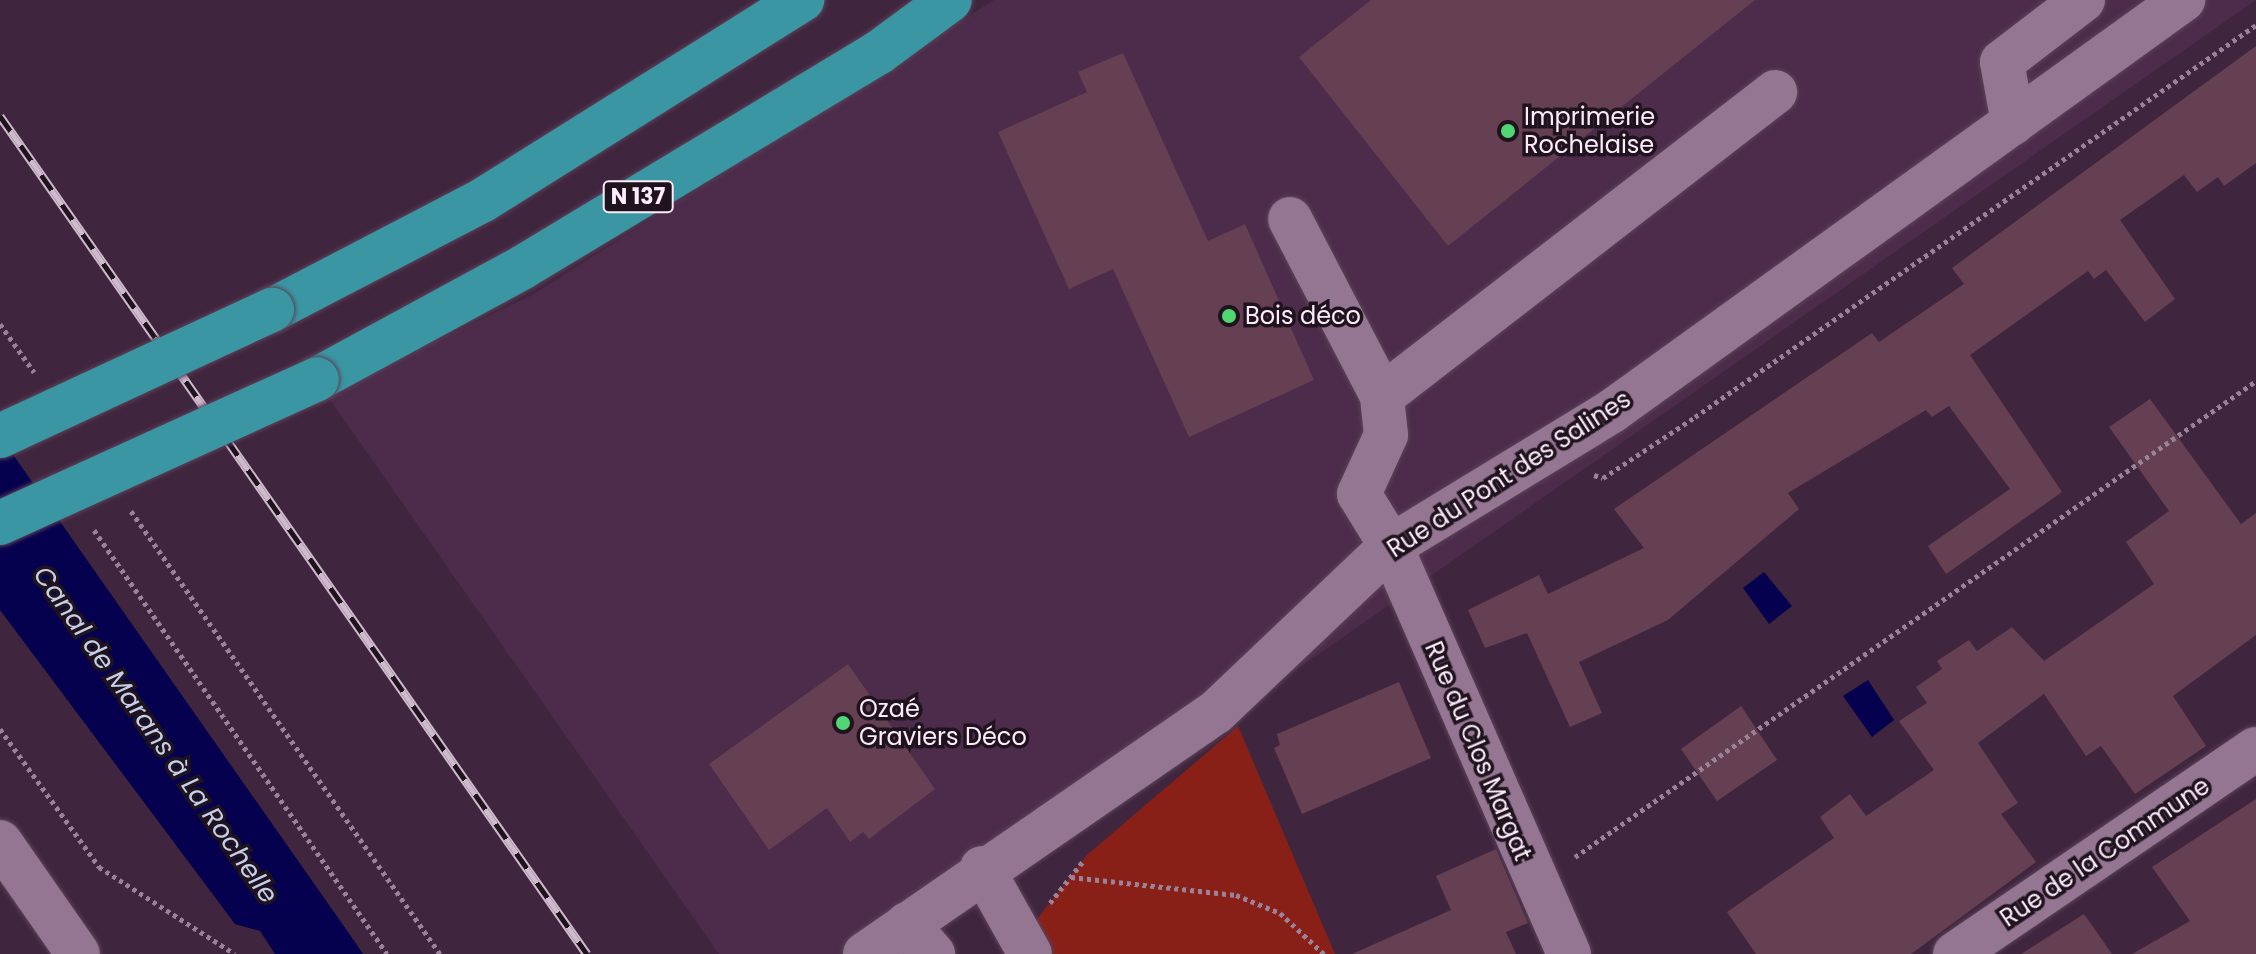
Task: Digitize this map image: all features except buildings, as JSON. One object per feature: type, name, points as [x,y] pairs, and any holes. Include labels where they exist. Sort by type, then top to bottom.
[{"type":"highway","points":[[0,436],[272,310],[483,200],[802,0]]},
{"type":"highway","name":"N 137","points":[[0,523],[317,379],[564,242],[878,53],[950,0]]},
{"type":"street","points":[[2013,123],[2002,62],[2083,0]]},
{"type":"street","name":"Rue du Pont des Salines","points":[[865,954],[920,939],[982,868],[1216,712],[1391,546],[1612,411],[2183,0]]},
{"type":"street","points":[[1290,219],[1382,396],[1775,92]]},
{"type":"street","name":"Rue du Clos Margat","points":[[1382,396],[1386,435],[1359,494],[1391,546],[1534,883],[1569,954]]},
{"type":"street","name":"Rue de la Commune","points":[[1955,954],[2256,749]]},
{"type":"street","points":[[0,842],[78,954]]},
{"type":"street","points":[[982,868],[1030,954]]},
{"type":"path","points":[[1581,472],[1603,478],[1656,443],[2256,25]]},
{"type":"path","points":[[0,324],[45,388]]},
{"type":"path","points":[[1534,883],[2256,381]]},
{"type":"path","points":[[126,504],[440,954]]},
{"type":"path","points":[[87,520],[387,954]]},
{"type":"path","points":[[0,729],[99,867],[235,954]]},
{"type":"path","points":[[1071,877],[1236,895],[1280,913],[1324,954]]},
{"type":"shaded area","points":[[994,0],[2256,0],[889,954],[719,954],[326,394],[534,294]]},
{"type":"shaded area","points":[[1238,726],[1335,954],[1030,954],[1034,923],[1087,855]]},
{"type":"water","name":"Canal de Marans à La Rochelle","points":[[0,436],[363,954],[275,954],[260,931],[235,924],[0,610]]},
{"type":"water","points":[[1764,572],[1792,606],[1769,624],[1743,588]]},
{"type":"water","points":[[1868,680],[1894,720],[1872,737],[1843,696]]},
{"type":"railway","points":[[0,116],[587,954]]},
{"type":"place","name":"Imprimerie Rochelaise","points":[[1508,131]]},
{"type":"place","name":"Bois déco","points":[[1229,316]]},
{"type":"place","name":"Ozaé Graviers Déco","points":[[843,723]]}]
